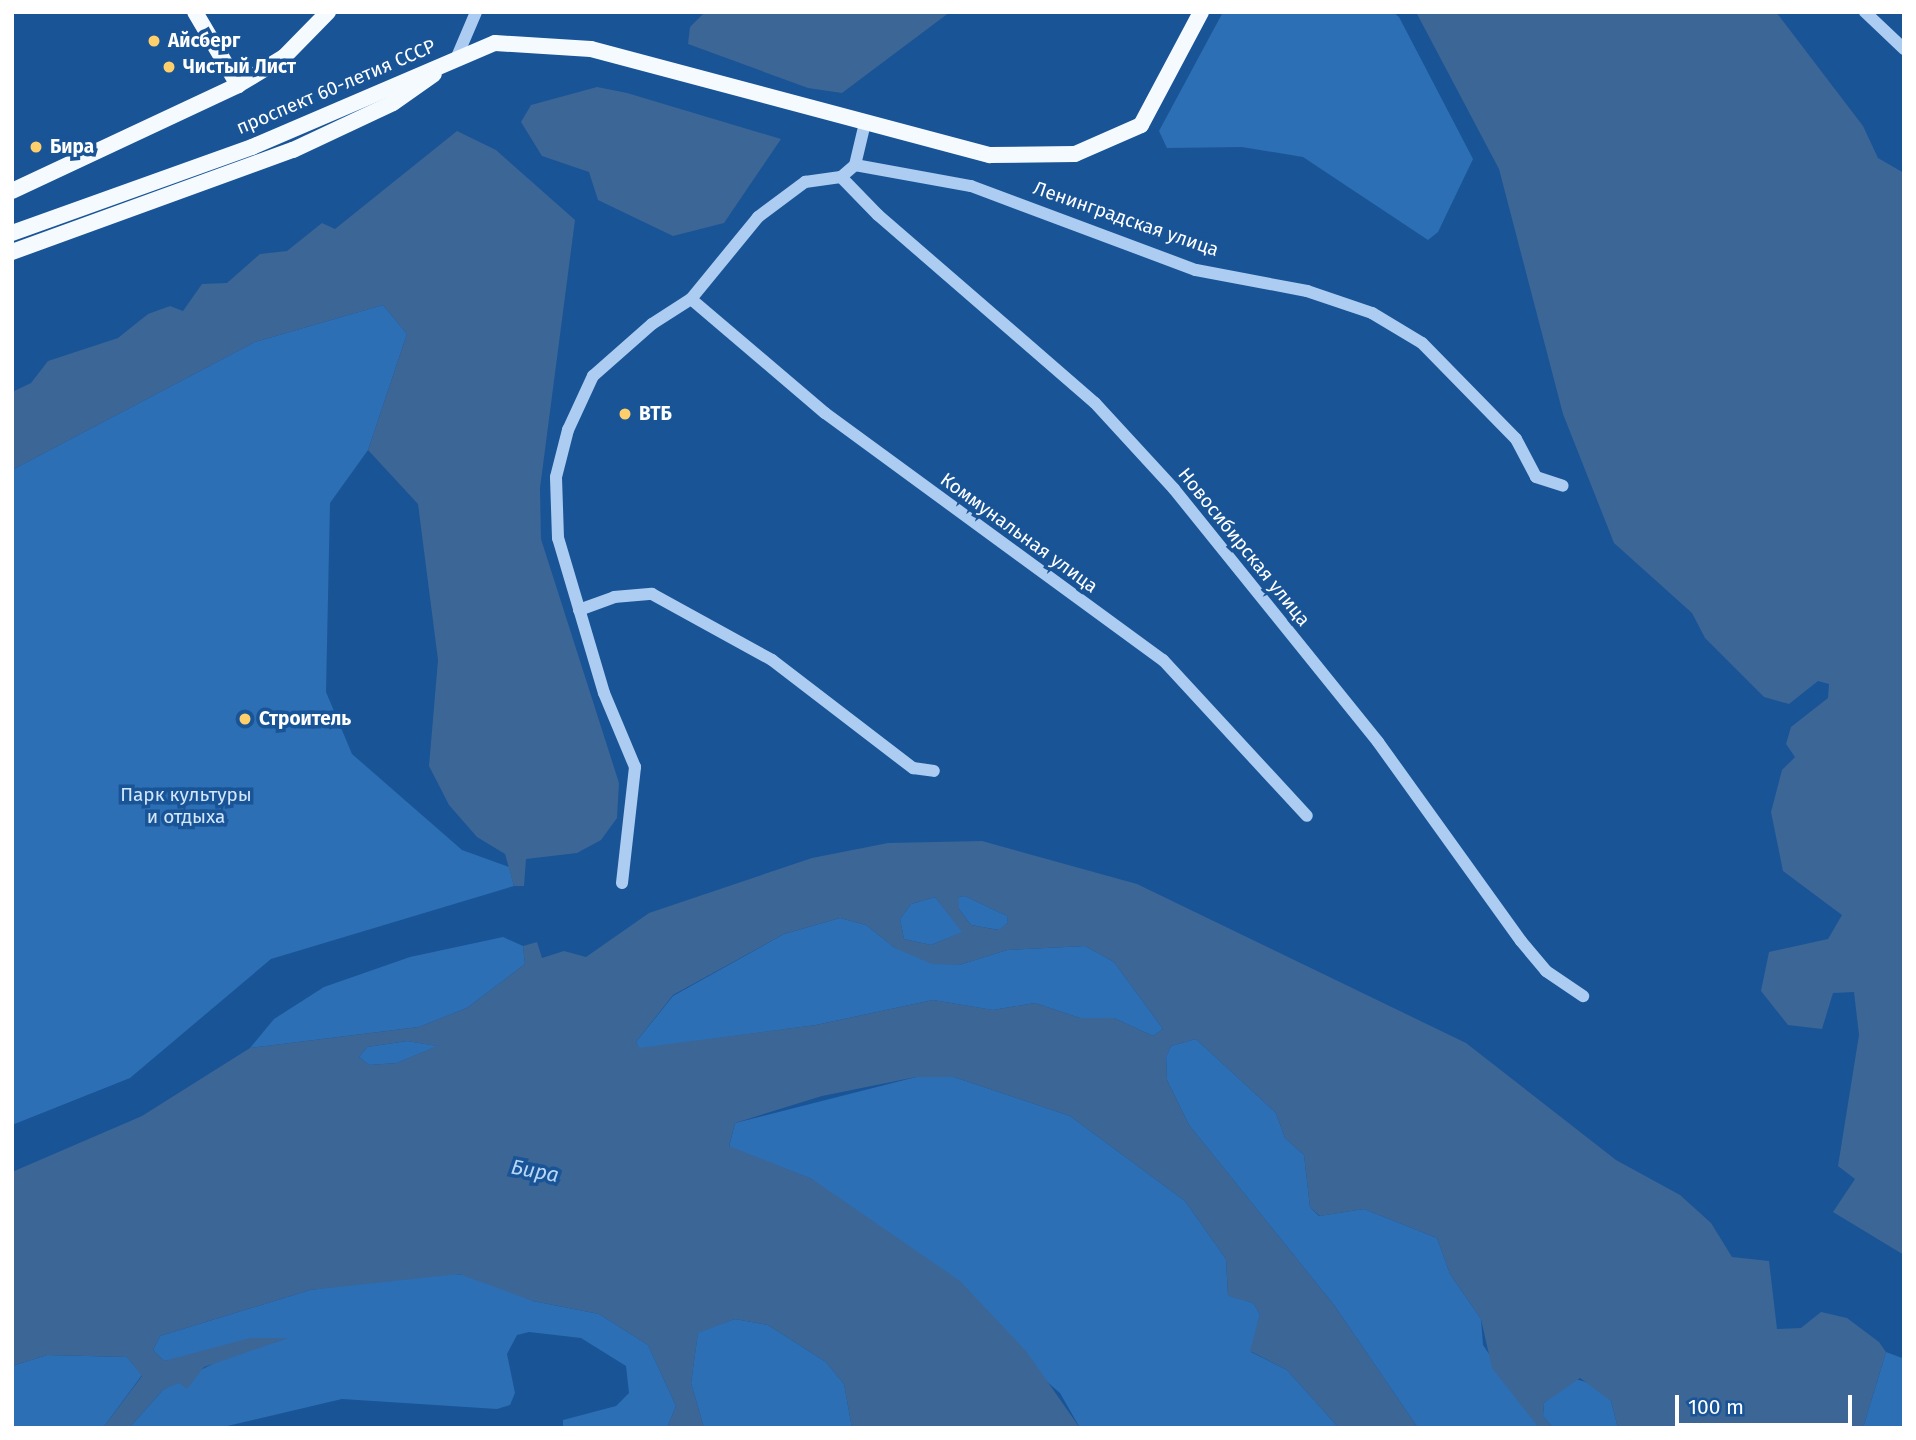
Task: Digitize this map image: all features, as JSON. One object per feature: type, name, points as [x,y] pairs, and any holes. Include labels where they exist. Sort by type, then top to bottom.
[{"type":"main road","points":[[195,12],[238,85]]},
{"type":"main road","points":[[12,191],[238,85],[284,57],[328,12]]},
{"type":"main road","name":"Ленинградская улица","points":[[456,59],[495,43],[591,49],[990,155],[1075,154],[1111,142],[1141,125],[1201,12]]},
{"type":"main road","name":"проспект 60-летия СССР","points":[[12,233],[252,147],[456,59]]},
{"type":"main road","name":"проспект 60-летия СССР","points":[[12,253],[258,163],[393,103],[456,59]]},
{"type":"main road","points":[[252,147],[258,163]]},
{"type":"street","points":[[456,59],[476,12]]},
{"type":"street","points":[[1865,12],[1904,49]]},
{"type":"street","points":[[622,883],[635,767],[579,610],[558,538],[556,478],[573,413],[593,376],[652,324],[691,299],[758,217],[805,181],[841,177],[855,165],[864,123]]},
{"type":"street","name":"Ленинградская улица","points":[[855,165],[971,186],[1196,270],[1307,291],[1372,313],[1422,343],[1516,439],[1536,477],[1563,486]]},
{"type":"street","name":"Новосибирская улица","points":[[841,177],[913,250],[1095,403],[1174,489],[1378,742],[1521,942],[1546,971],[1583,996]]},
{"type":"street","name":"Коммунальная улица","points":[[691,299],[825,413],[1163,660],[1307,816]]},
{"type":"street","points":[[579,610],[614,597],[652,594],[772,660],[913,768],[934,771]]},
{"type":"green space","points":[[1223,12],[1393,12],[1399,17],[1473,159],[1438,232],[1428,240],[1303,157],[1242,147],[1167,148],[1159,131]]},
{"type":"green space","name":"Парк культуры и отдыха","points":[[383,305],[407,334],[368,450],[330,503],[326,692],[352,754],[462,850],[509,867],[514,886],[271,959],[130,1078],[12,1125],[12,470],[255,342]]},
{"type":"green space","points":[[965,896],[1007,916],[1008,923],[999,930],[971,925],[959,909],[959,897]]},
{"type":"green space","points":[[935,897],[963,932],[931,945],[904,939],[900,919],[911,904]]},
{"type":"green space","points":[[840,918],[866,925],[895,948],[959,965],[1007,950],[1085,946],[1114,962],[1163,1029],[1153,1036],[1114,1018],[1080,1018],[1035,1003],[993,1010],[933,1000],[816,1025],[639,1049],[636,1042],[673,996],[784,934]]},
{"type":"green space","points":[[503,937],[523,946],[525,964],[467,1008],[419,1027],[250,1048],[274,1019],[324,987],[410,957]]},
{"type":"green space","points":[[1196,1039],[1276,1113],[1285,1138],[1304,1155],[1310,1207],[1319,1216],[1364,1209],[1437,1238],[1450,1274],[1481,1319],[1483,1345],[1539,1428],[1418,1428],[1334,1305],[1189,1125],[1167,1080],[1166,1057],[1171,1046]]},
{"type":"green space","points":[[407,1041],[438,1046],[397,1063],[369,1065],[359,1057],[367,1047]]},
{"type":"green space","points":[[916,1077],[954,1077],[1070,1116],[1185,1201],[1226,1259],[1228,1295],[1253,1303],[1260,1314],[1251,1352],[1287,1370],[1339,1428],[1080,1428],[1060,1393],[812,1179],[729,1147],[735,1123]]},
{"type":"green space","points":[[432,1273],[472,1275],[533,1301],[599,1314],[648,1345],[676,1406],[667,1428],[563,1428],[563,1420],[616,1406],[629,1393],[626,1366],[581,1338],[529,1332],[517,1335],[507,1354],[515,1393],[510,1405],[497,1409],[342,1399],[219,1428],[129,1428],[164,1389],[222,1359],[285,1339],[164,1361],[153,1350],[160,1336],[310,1290]]},
{"type":"green space","points":[[735,1319],[768,1325],[826,1362],[844,1384],[852,1428],[704,1428],[691,1383],[698,1332]]},
{"type":"green space","points":[[1886,1352],[1902,1358],[1904,1428],[1863,1428]]},
{"type":"green space","points":[[47,1355],[127,1357],[142,1375],[103,1428],[12,1428],[12,1366]]},
{"type":"green space","points":[[1573,1378],[1598,1386],[1611,1401],[1618,1428],[1553,1428],[1543,1416],[1544,1403]]},
{"type":"water","points":[[705,12],[950,12],[842,93],[808,88],[688,44],[690,27]]},
{"type":"water","points":[[1416,12],[1776,12],[1863,126],[1878,158],[1904,173],[1904,1255],[1833,1212],[1855,1179],[1838,1166],[1859,1035],[1854,992],[1833,993],[1822,1029],[1788,1025],[1761,991],[1769,952],[1828,939],[1842,915],[1783,871],[1771,812],[1782,770],[1795,757],[1786,744],[1791,727],[1828,698],[1829,684],[1818,681],[1789,704],[1764,697],[1705,638],[1692,613],[1614,543],[1563,414],[1499,169]]},
{"type":"water","points":[[597,87],[627,93],[781,139],[724,223],[673,236],[598,200],[589,172],[542,156],[521,122],[531,105]]},
{"type":"water","points":[[457,131],[496,150],[575,220],[540,488],[541,539],[619,783],[617,818],[601,840],[577,853],[526,859],[524,886],[514,886],[505,854],[477,837],[449,805],[429,766],[438,660],[418,504],[368,450],[407,334],[383,305],[255,342],[12,470],[12,392],[31,383],[48,361],[118,338],[148,314],[170,306],[183,311],[202,284],[227,283],[260,254],[287,251],[322,223],[335,229]]},
{"type":"water","points":[[982,841],[1137,884],[1466,1043],[1616,1160],[1680,1195],[1711,1223],[1732,1257],[1769,1261],[1777,1329],[1801,1328],[1821,1312],[1847,1318],[1879,1342],[1886,1352],[1863,1428],[1618,1428],[1611,1401],[1580,1378],[1544,1403],[1543,1416],[1553,1428],[1539,1428],[1492,1368],[1481,1319],[1450,1274],[1437,1238],[1364,1209],[1320,1216],[1310,1207],[1304,1155],[1285,1138],[1276,1113],[1196,1039],[1171,1046],[1166,1057],[1167,1080],[1189,1125],[1334,1305],[1418,1428],[1339,1428],[1287,1370],[1250,1351],[1260,1314],[1253,1303],[1228,1296],[1226,1259],[1185,1201],[1070,1116],[954,1077],[916,1077],[822,1096],[735,1123],[729,1146],[812,1179],[960,1281],[1026,1351],[1080,1428],[852,1428],[844,1384],[826,1362],[768,1325],[735,1319],[698,1333],[691,1383],[704,1428],[667,1428],[676,1406],[648,1345],[599,1314],[533,1301],[459,1274],[310,1290],[160,1336],[153,1350],[164,1361],[250,1338],[288,1338],[204,1367],[187,1389],[179,1383],[164,1389],[129,1428],[103,1428],[142,1376],[127,1357],[47,1355],[12,1366],[12,1172],[142,1116],[250,1048],[419,1027],[467,1008],[525,964],[523,946],[537,942],[542,958],[564,951],[586,957],[649,913],[812,858],[888,843]],"holes":[[[965,896],[1007,916],[1008,923],[998,930],[971,925],[959,909],[959,897]],[[935,897],[962,932],[931,945],[904,939],[900,919],[911,904]],[[840,918],[866,925],[895,948],[932,964],[959,965],[1007,950],[1085,946],[1114,962],[1163,1029],[1153,1036],[1114,1018],[1080,1018],[1035,1003],[993,1010],[933,1000],[816,1025],[639,1048],[636,1042],[673,995],[784,934]],[[407,1041],[437,1046],[397,1063],[369,1065],[359,1057],[367,1047]]]},
{"type":"place","name":"Айсберг","points":[[154,41]]},
{"type":"place","name":"Чистый Лист","points":[[169,67]]},
{"type":"place","name":"Бира","points":[[36,147]]},
{"type":"place","name":"ВТБ","points":[[625,414]]},
{"type":"place","name":"Строитель","points":[[245,719]]}]
